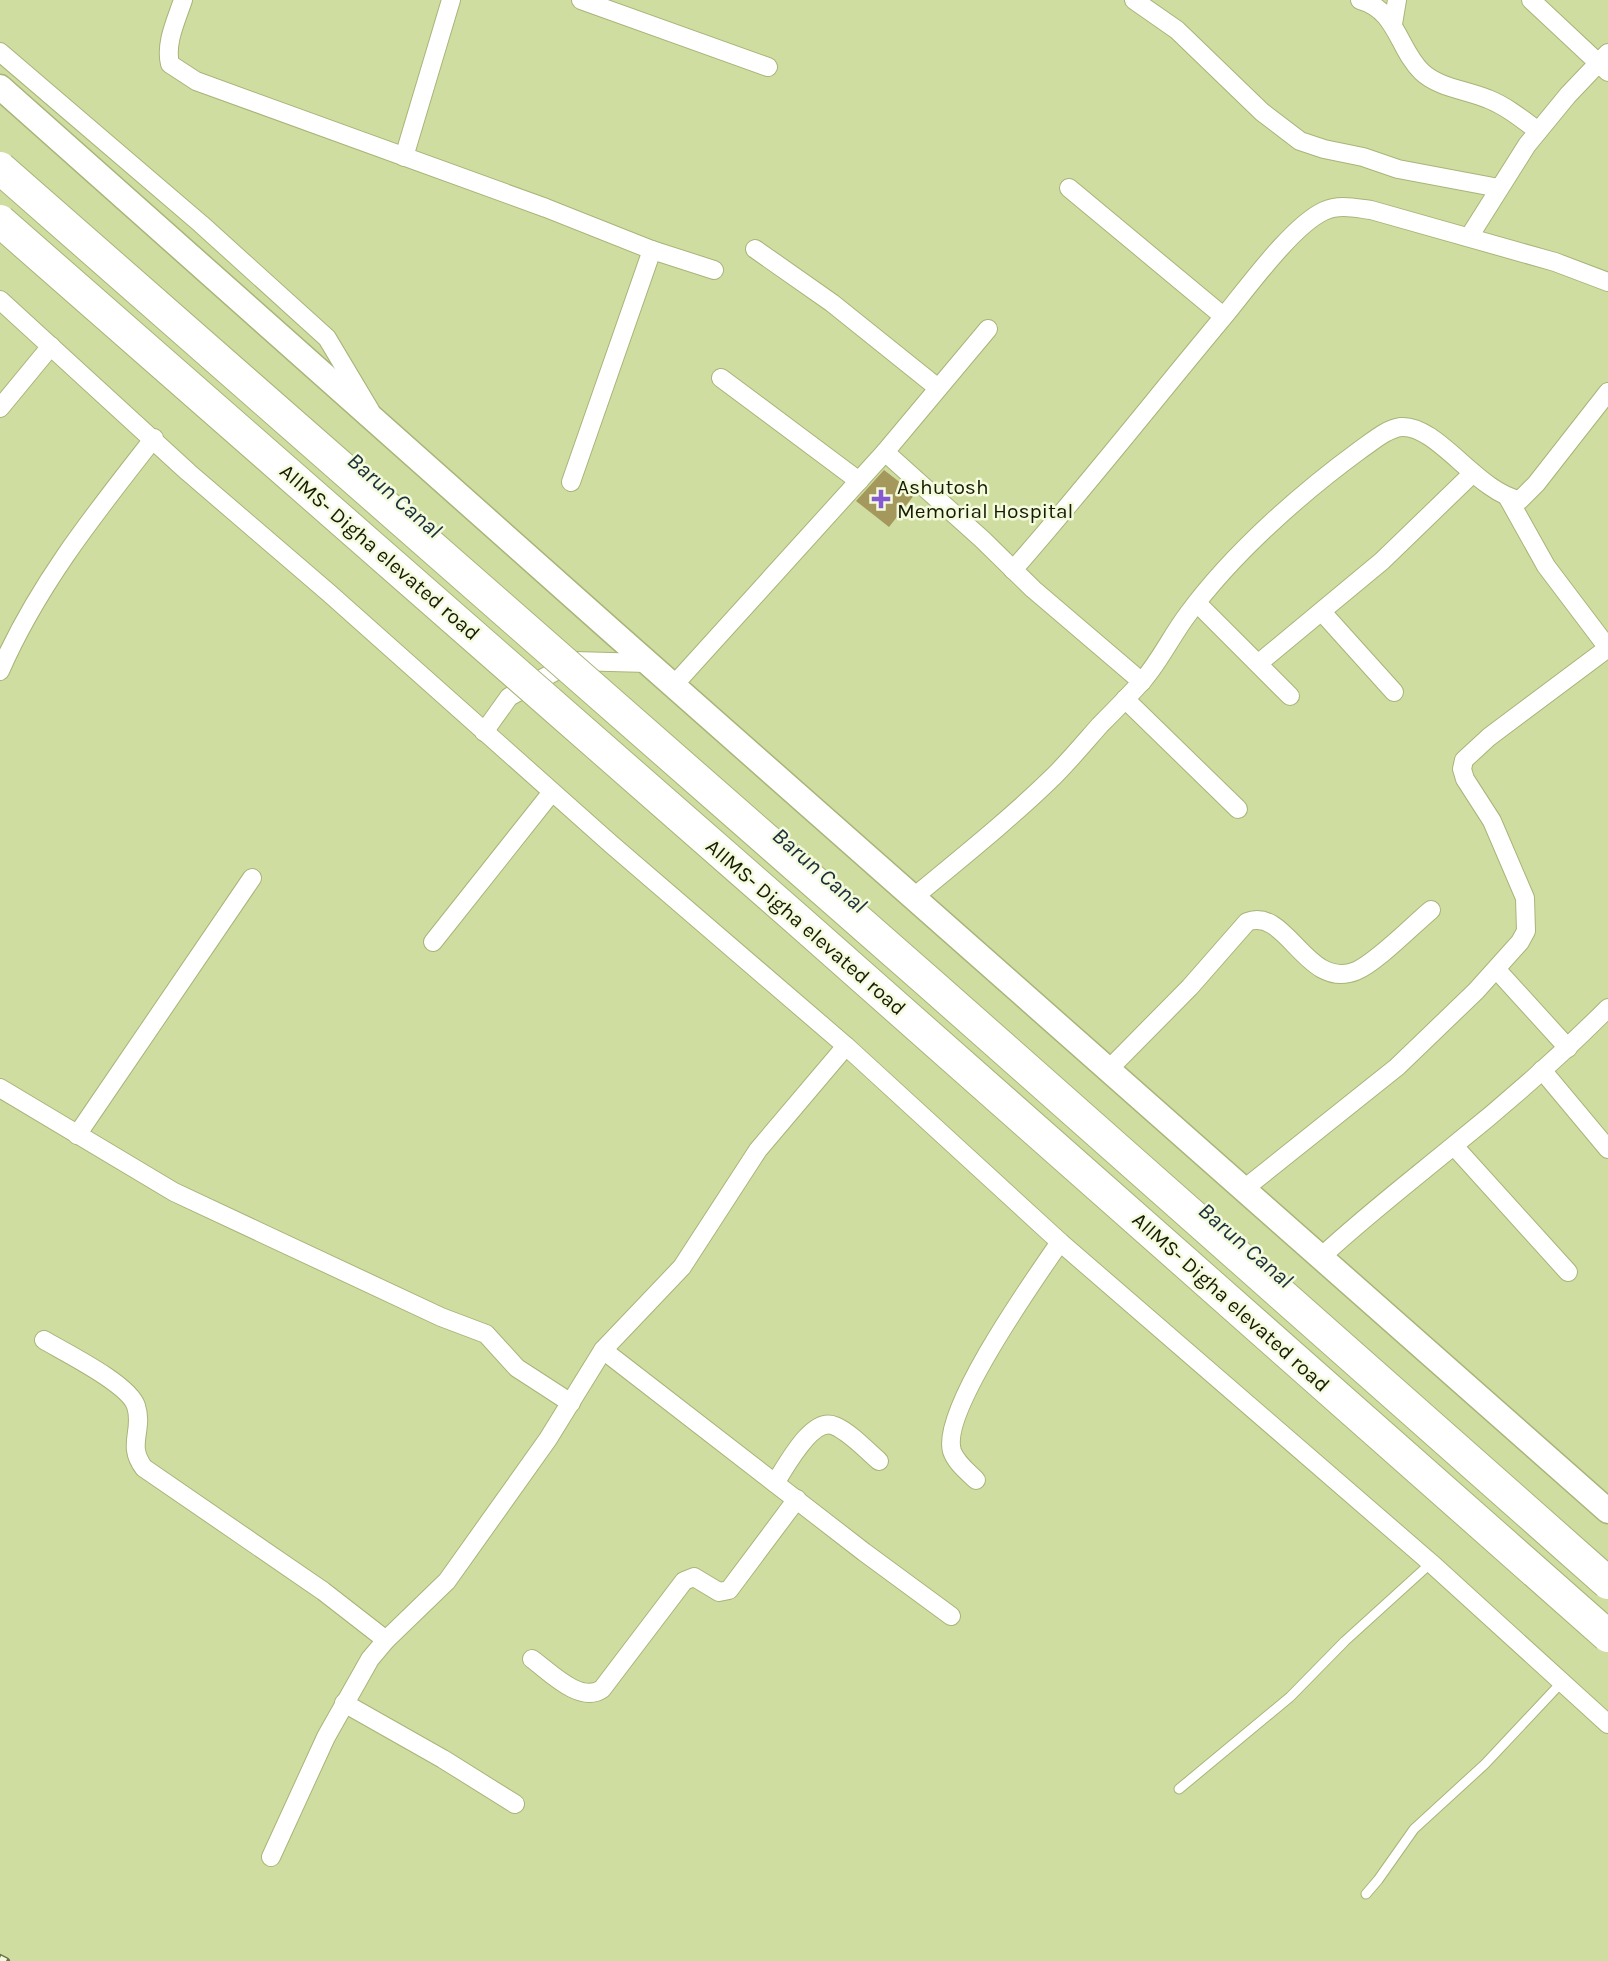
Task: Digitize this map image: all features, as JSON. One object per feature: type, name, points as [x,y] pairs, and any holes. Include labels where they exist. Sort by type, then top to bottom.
[{"type":"highway","name":"AIIMS- Digha elevated road","points":[[0,168],[864,925],[1608,1583]]},
{"type":"highway","name":"AIIMS- Digha elevated road","points":[[0,221],[789,912],[1608,1636]]},
{"type":"street","points":[[183,0],[167,54],[170,64],[180,72],[225,93],[546,208],[652,250],[714,270]]},
{"type":"street","points":[[404,156],[451,0]]},
{"type":"street","points":[[581,0],[768,67]]},
{"type":"street","points":[[1134,0],[1177,30],[1262,111],[1300,141],[1398,169],[1499,188]]},
{"type":"street","points":[[1360,0],[1374,6],[1393,24],[1423,73],[1436,81],[1491,100],[1538,131]]},
{"type":"street","points":[[1393,24],[1397,0]]},
{"type":"street","points":[[1469,237],[1538,131],[1568,95],[1605,63],[1531,0]]},
{"type":"street","points":[[0,51],[201,224],[327,338],[378,424]]},
{"type":"street","points":[[0,87],[647,663],[1608,1511]]},
{"type":"street","points":[[1069,188],[1223,316]]},
{"type":"street","points":[[1013,570],[1076,498],[1277,252],[1306,223],[1324,210],[1342,206],[1371,209],[1555,262],[1608,282]]},
{"type":"street","points":[[755,248],[842,310],[938,388]]},
{"type":"street","points":[[571,482],[652,250]]},
{"type":"street","points":[[0,300],[154,438],[188,472],[846,1046],[1060,1242],[1431,1563],[1608,1724]]},
{"type":"street","points":[[673,686],[885,452],[988,329]]},
{"type":"street","points":[[0,408],[51,346]]},
{"type":"street","points":[[722,378],[859,481]]},
{"type":"street","points":[[914,897],[992,833],[1054,775],[1142,682],[1197,603],[1243,551],[1331,471],[1387,432],[1401,427],[1414,428],[1429,436],[1494,491],[1520,500],[1526,496],[1608,392]]},
{"type":"street","points":[[1,663],[39,593],[74,541],[154,438]]},
{"type":"street","points":[[885,452],[940,499],[1072,624],[1142,682]]},
{"type":"street","points":[[1259,663],[1382,561],[1473,473]]},
{"type":"street","points":[[1244,1189],[1397,1067],[1497,970],[1520,942],[1525,931],[1525,898],[1492,821],[1465,779],[1462,769],[1464,760],[1489,737],[1608,648],[1546,566],[1508,498]]},
{"type":"street","points":[[1197,603],[1290,696]]},
{"type":"street","points":[[1322,612],[1394,692]]},
{"type":"street","points":[[484,732],[509,697],[574,661],[647,663]]},
{"type":"street","points":[[1125,699],[1238,809]]},
{"type":"street","points":[[433,942],[552,792]]},
{"type":"street","points":[[77,1135],[252,878]]},
{"type":"street","points":[[1109,1069],[1190,986],[1247,922],[1254,919],[1264,920],[1275,926],[1312,963],[1325,970],[1346,973],[1356,971],[1368,963],[1431,910]]},
{"type":"street","points":[[1497,970],[1568,1048]]},
{"type":"street","points":[[1321,1257],[1364,1217],[1454,1146],[1568,1048],[1608,1008]]},
{"type":"street","points":[[271,1857],[344,1703],[370,1659],[447,1581],[570,1404],[603,1350],[681,1267],[758,1150],[846,1046]]},
{"type":"street","points":[[1542,1070],[1608,1149]]},
{"type":"street","points":[[0,1088],[183,1196],[441,1317],[486,1334],[517,1368],[570,1404]]},
{"type":"street","points":[[1454,1146],[1568,1272]]},
{"type":"street","points":[[976,1480],[952,1452],[952,1432],[956,1417],[989,1352],[1060,1242]]},
{"type":"street","points":[[44,1340],[120,1385],[131,1396],[136,1407],[134,1449],[144,1468],[312,1584],[386,1640]]},
{"type":"street","points":[[603,1350],[951,1616]]},
{"type":"street","points":[[775,1483],[805,1440],[817,1426],[824,1424],[837,1427],[879,1461]]},
{"type":"street","points":[[532,1659],[573,1689],[584,1694],[594,1694],[602,1689],[684,1581],[694,1577],[719,1592],[729,1590],[797,1499]]},
{"type":"street","points":[[344,1703],[515,1804]]},
{"type":"lane","points":[[1179,1789],[1290,1697],[1345,1641],[1431,1563]]},
{"type":"lane","points":[[1366,1894],[1414,1829],[1485,1765],[1562,1682]]},
{"type":"building","points":[[884,470],[915,494],[889,527],[856,501]]},
{"type":"railway","points":[[0,1958],[6,1961]]},
{"type":"place","name":"Ashutosh Memorial Hospital","points":[[881,499]]},
{"type":"water label","name":"Barun Canal","points":[[395,495]]},
{"type":"water label","name":"Barun Canal","points":[[820,870]]},
{"type":"water label","name":"Barun Canal","points":[[1246,1245]]}]
